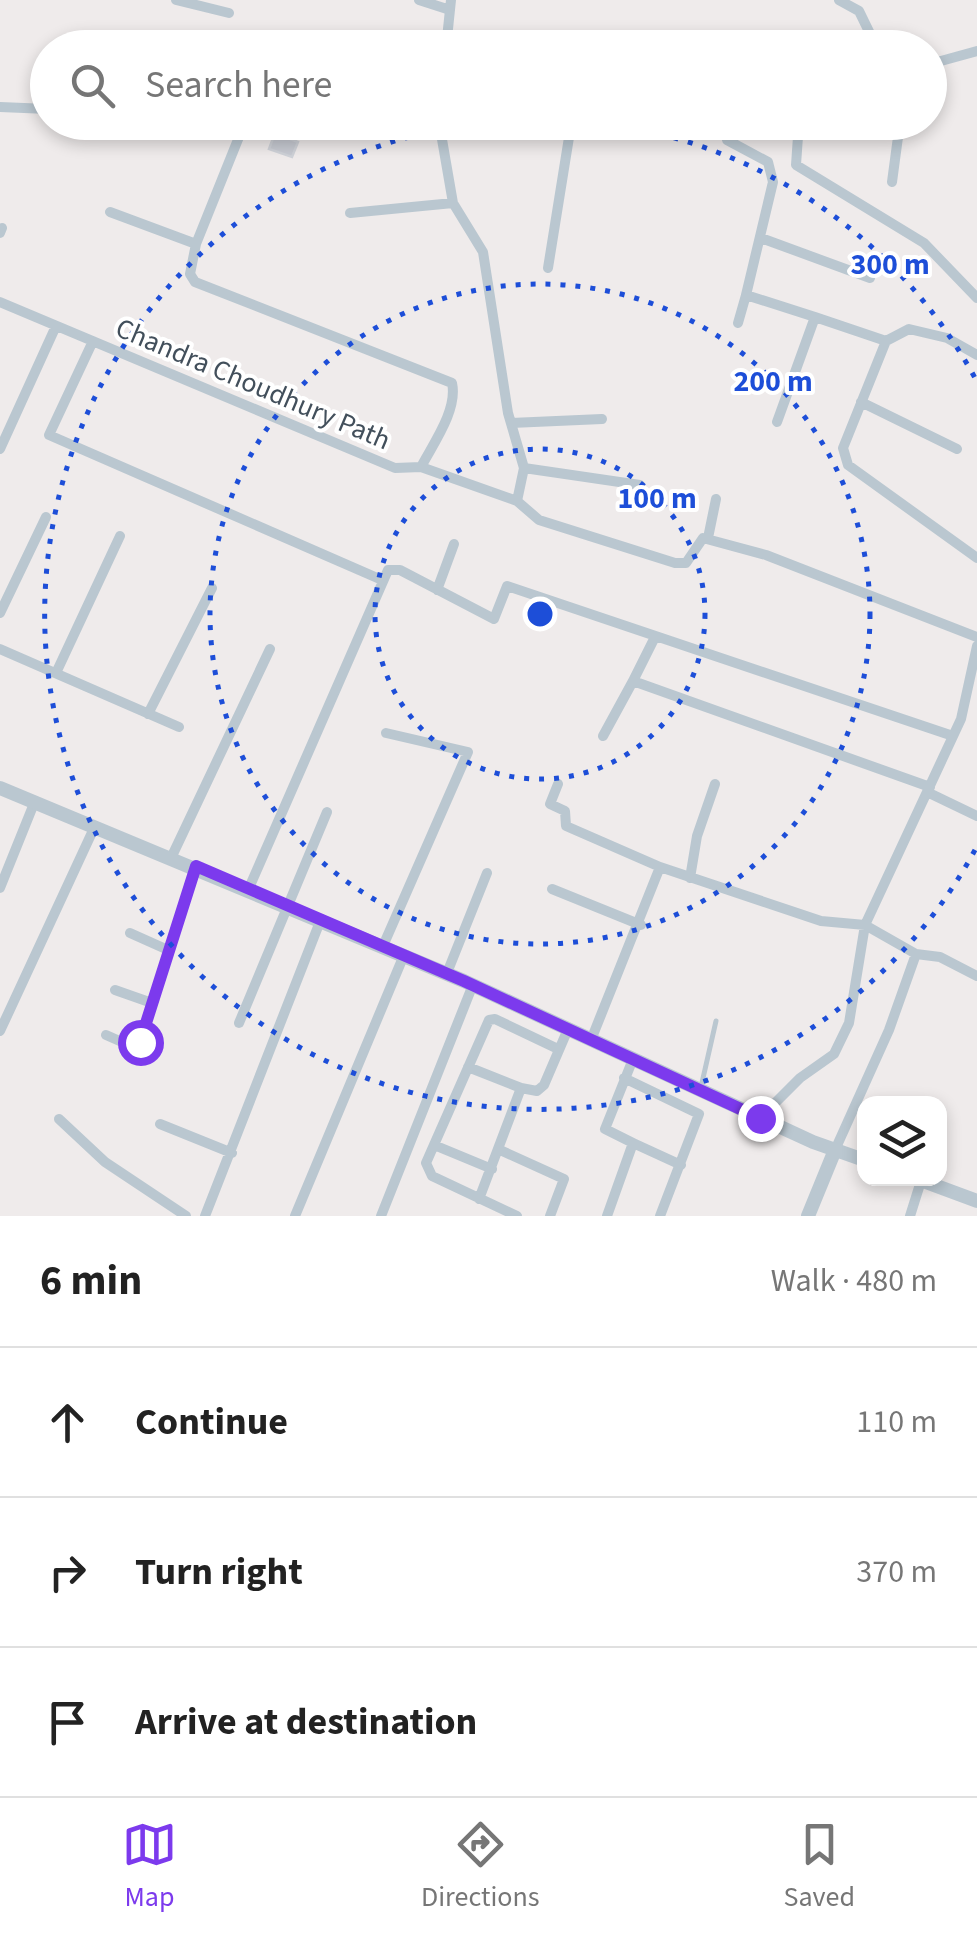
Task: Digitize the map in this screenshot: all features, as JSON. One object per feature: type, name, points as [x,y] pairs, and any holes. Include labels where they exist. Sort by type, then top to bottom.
[{"type":"street","points":[[176,0],[229,13]]},
{"type":"street","points":[[420,0],[450,5],[448,30]]},
{"type":"street","points":[[839,0],[859,11],[868,30]]},
{"type":"street","points":[[947,59],[977,51]]},
{"type":"street","points":[[0,107],[30,108]]},
{"type":"street","points":[[238,140],[196,244],[190,274],[195,282],[452,384],[453,397],[421,467]]},
{"type":"street","points":[[442,140],[453,203],[484,252],[511,423],[524,468],[517,501]]},
{"type":"street","points":[[548,268],[569,140]]},
{"type":"street","points":[[728,140],[768,162],[773,182],[738,323]]},
{"type":"street","points":[[798,140],[796,165],[924,243],[977,298]]},
{"type":"street","points":[[892,182],[898,140]]},
{"type":"street","points":[[350,213],[453,203]]},
{"type":"street","points":[[110,212],[196,244]]},
{"type":"street","points":[[760,238],[870,278]]},
{"type":"street","points":[[746,295],[886,341]]},
{"type":"street","name":"Chandra Choudhury Path","points":[[0,302],[395,468],[421,467],[517,501],[539,520],[675,563],[686,564],[703,538],[708,538]]},
{"type":"street","points":[[777,422],[816,317]]},
{"type":"street","points":[[0,449],[56,326]]},
{"type":"street","points":[[977,355],[948,338],[909,329],[886,341],[843,448],[848,465],[977,558]]},
{"type":"street","points":[[93,341],[49,435],[382,580]]},
{"type":"street","points":[[860,402],[957,449]]},
{"type":"street","points":[[511,423],[602,419]]},
{"type":"street","points":[[524,468],[640,485]]},
{"type":"street","points":[[716,499],[708,538],[766,555],[977,637]]},
{"type":"street","points":[[0,612],[46,517]]},
{"type":"street","points":[[56,673],[120,536]]},
{"type":"street","points":[[437,590],[454,544]]},
{"type":"street","points":[[249,888],[388,570],[400,570],[494,618],[506,586],[953,736]]},
{"type":"street","points":[[148,714],[212,588]]},
{"type":"street","points":[[604,736],[655,636]]},
{"type":"street","points":[[760,1118],[800,1078],[834,1054],[849,1023],[865,925],[972,698],[977,646]]},
{"type":"street","points":[[0,649],[179,727]]},
{"type":"street","points":[[172,856],[270,649]]},
{"type":"street","points":[[633,682],[928,790],[977,816]]},
{"type":"street","points":[[383,946],[468,752],[386,733]]},
{"type":"street","points":[[558,784],[550,804],[566,811],[566,826],[660,867],[821,922],[865,925],[916,954],[940,957],[977,976]]},
{"type":"street","points":[[690,878],[697,836],[715,784]]},
{"type":"street","points":[[0,788],[321,919],[760,1118],[857,1158]]},
{"type":"street","points":[[0,888],[35,802]]},
{"type":"street","points":[[239,1023],[327,812]]},
{"type":"street","points":[[0,1031],[95,826]]},
{"type":"street","points":[[106,1035],[136,1046],[196,866]]},
{"type":"street","points":[[591,1040],[641,925],[660,867]]},
{"type":"street","points":[[447,974],[487,873]]},
{"type":"street","points":[[552,889],[641,925]]},
{"type":"street","points":[[204,1216],[321,919]]},
{"type":"street","points":[[130,933],[168,950]]},
{"type":"street","points":[[808,1216],[889,1030],[916,954]]},
{"type":"street","points":[[295,1216],[404,955]]},
{"type":"street","points":[[381,1216],[472,987]]},
{"type":"street","points":[[115,990],[152,1004]]},
{"type":"street","points":[[517,1216],[427,1171],[434,1144],[488,1020],[495,1019],[558,1049]]},
{"type":"street","points":[[468,1067],[537,1091],[544,1085],[568,1029]]},
{"type":"street","points":[[633,1059],[604,1129],[681,1165]]},
{"type":"street","points":[[624,1078],[698,1114],[660,1216]]},
{"type":"street","points":[[479,1199],[521,1088]]},
{"type":"street","points":[[58,1119],[105,1162],[186,1216]]},
{"type":"street","points":[[160,1124],[232,1153]]},
{"type":"street","points":[[607,1216],[632,1142]]},
{"type":"street","points":[[434,1144],[492,1169]]},
{"type":"street","points":[[500,1150],[564,1179],[550,1216]]},
{"type":"street","points":[[910,1216],[917,1186]]},
{"type":"street","points":[[935,1186],[977,1201]]},
{"type":"lane","points":[[700,1090],[716,1021]]},
{"type":"building","points":[[272,140],[298,142],[292,157],[269,149]]},
{"type":"route","points":[[140,1042],[196,866],[464,981],[760,1118]]}]
